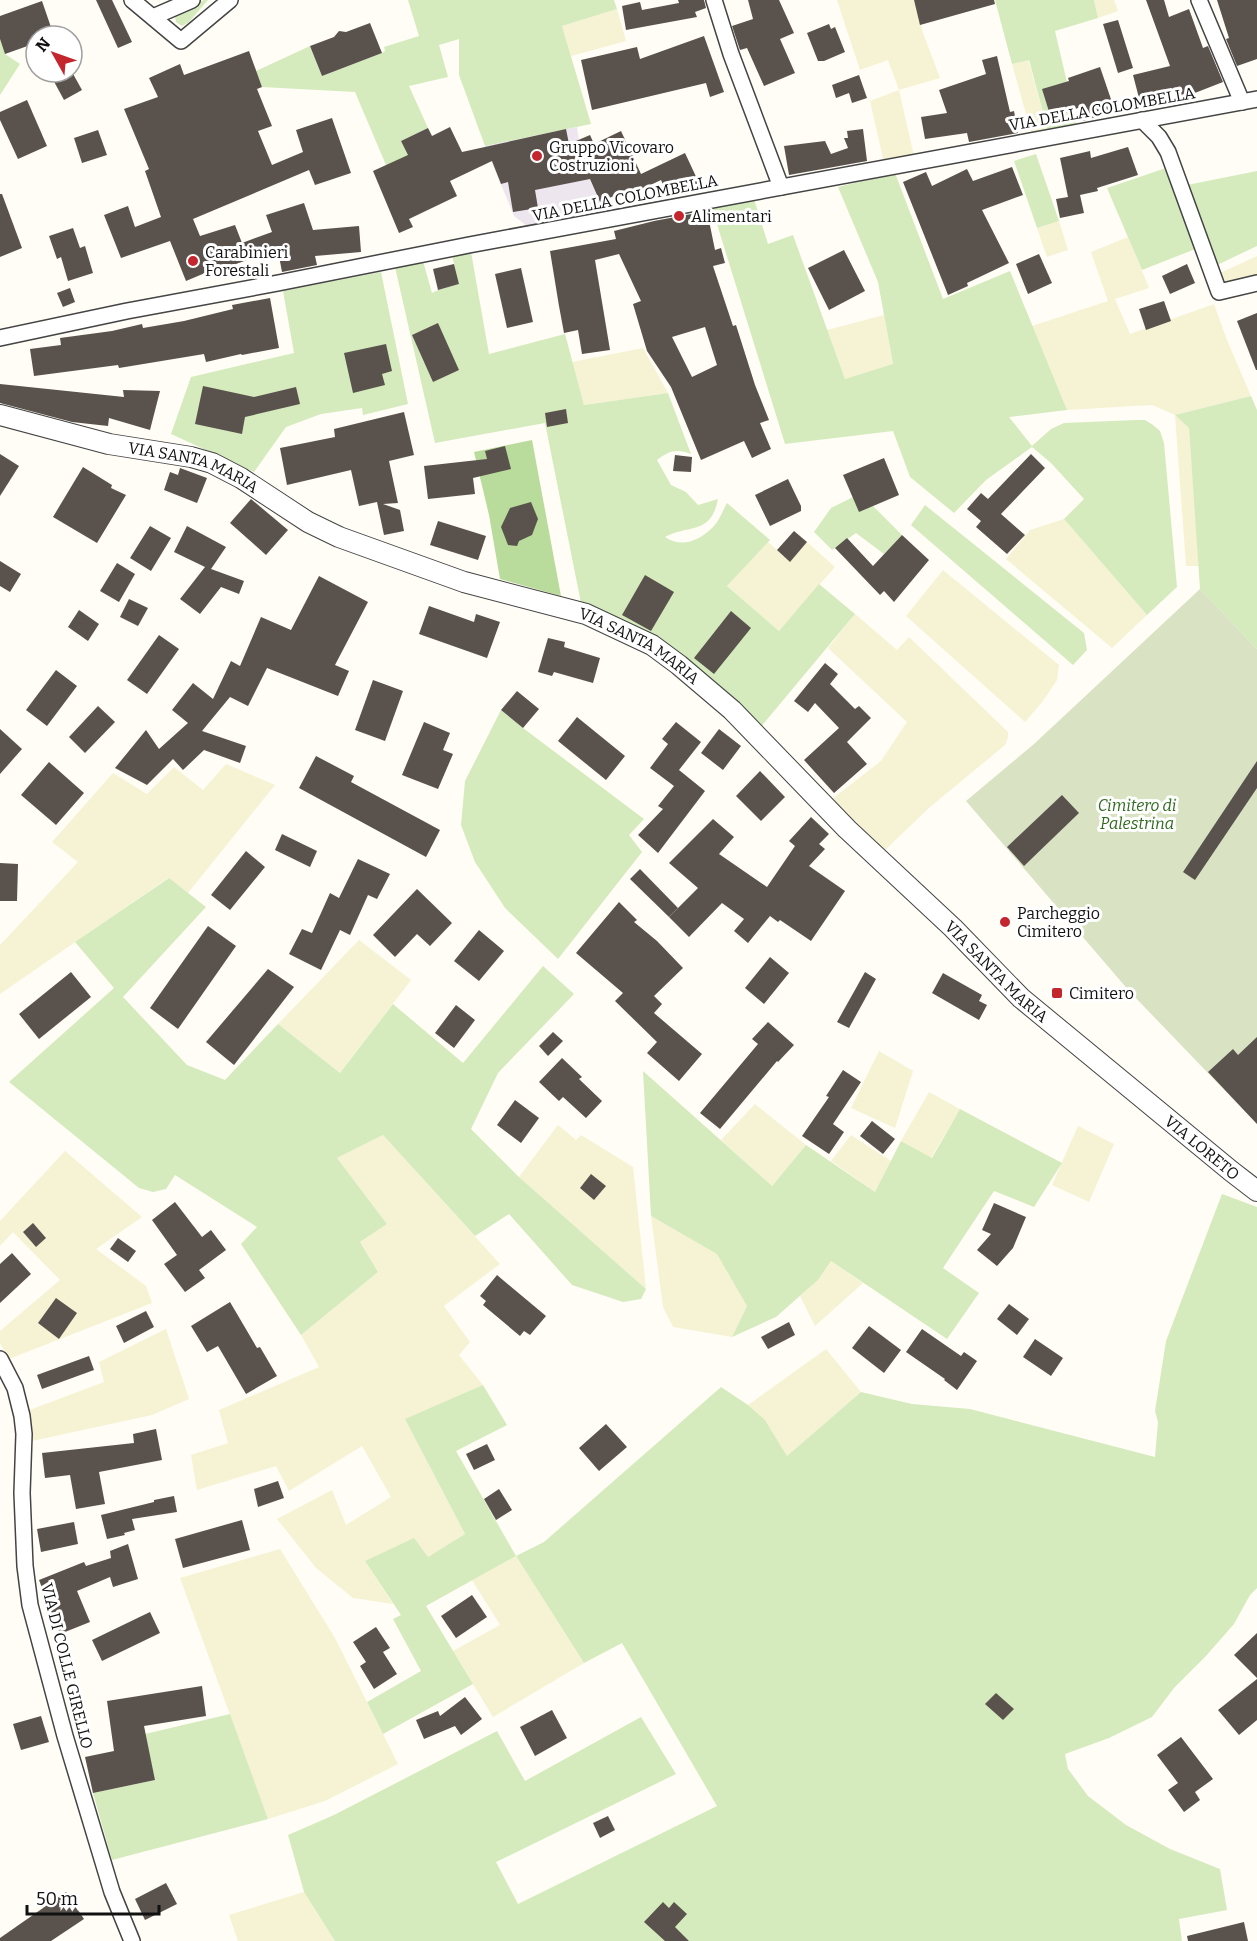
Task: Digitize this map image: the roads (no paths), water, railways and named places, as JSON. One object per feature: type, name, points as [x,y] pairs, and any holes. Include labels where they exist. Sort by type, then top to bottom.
[{"type":"street","points":[[132,0],[181,41],[230,0]]},
{"type":"street","points":[[153,17],[192,0]]},
{"type":"street","points":[[714,0],[731,54],[781,187]]},
{"type":"street","points":[[1199,0],[1242,102]]},
{"type":"street","name":"VIA DELLA COLOMBELLA","points":[[0,338],[126,311],[1257,99]]},
{"type":"street","points":[[1142,120],[1159,137],[1168,152],[1219,292],[1257,283]]},
{"type":"street","name":"VIA SANTA MARIA","points":[[0,415],[110,444],[191,456],[212,463],[242,478],[308,522],[332,534],[450,578],[586,615],[652,645],[736,714],[847,829],[900,881],[953,928],[1021,998],[1148,1102]]},
{"type":"street","name":"VIA LORETO","points":[[1148,1102],[1257,1191]]},
{"type":"street","name":"VIA DI COLLE GIRELLO","points":[[0,1359],[15,1388],[22,1416],[24,1556],[30,1605],[65,1736],[112,1892],[132,1941]]},
{"type":"place","name":"Gruppo Vicovaro Costruzioni","points":[[537,156]]},
{"type":"place","name":"Alimentari","points":[[679,216]]},
{"type":"place","name":"Carabinieri Forestali","points":[[193,261]]},
{"type":"place","name":"Parcheggio Cimitero","points":[[1005,922]]},
{"type":"place","name":"Cimitero","points":[[1057,993]]},
{"type":"park label","name":"Cimitero di Palestrina","points":[[1137,814]]}]
